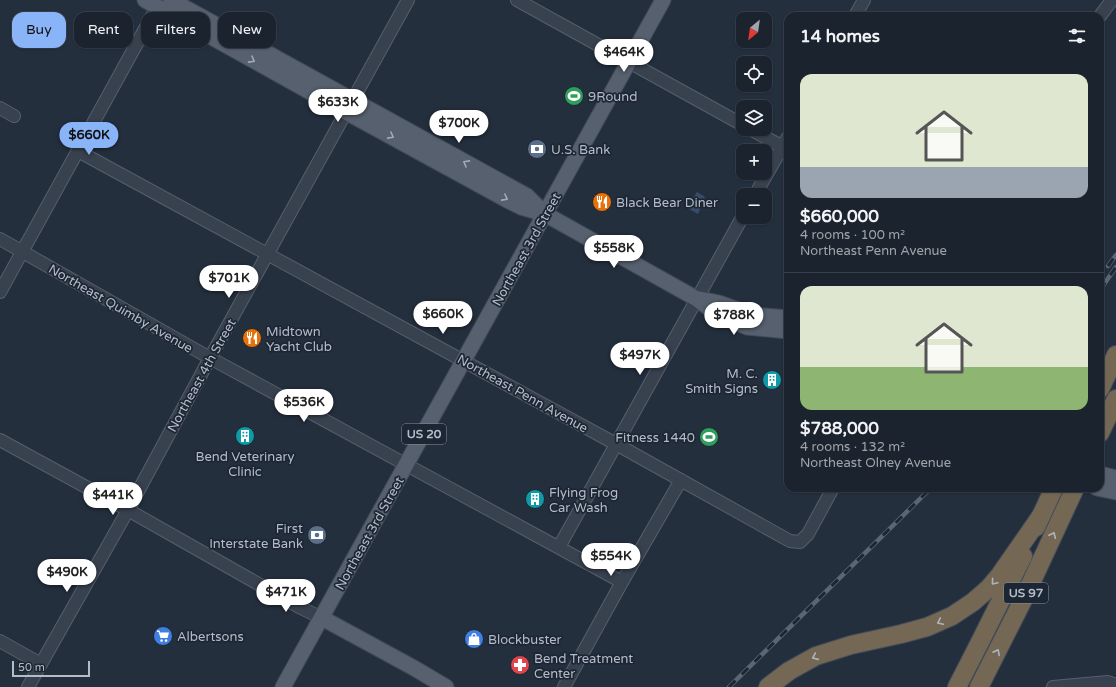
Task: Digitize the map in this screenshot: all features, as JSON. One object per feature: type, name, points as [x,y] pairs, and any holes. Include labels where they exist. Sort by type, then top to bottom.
[{"type":"highway","points":[[1104,380],[1116,355]]},
{"type":"highway","points":[[1104,424],[1116,399]]},
{"type":"highway","name":"US 97","points":[[956,687],[1012,580],[1052,492]]},
{"type":"highway","name":"US 97","points":[[979,687],[1024,598],[1073,493]]},
{"type":"highway","points":[[768,687],[789,671],[816,656],[851,645],[927,627],[952,616],[973,602],[989,588],[1000,575],[1041,516]]},
{"type":"main road","points":[[171,0],[349,106]]},
{"type":"main road","name":"Northeast 3rd Street","points":[[284,687],[663,0]]},
{"type":"main road","points":[[151,3],[349,106],[527,196],[545,214],[697,299],[718,315],[747,326],[784,331]]},
{"type":"main road","points":[[697,299],[719,303],[753,315],[784,318]]},
{"type":"main road","points":[[1104,475],[1116,478]]},
{"type":"main road","points":[[1104,489],[1116,492]]},
{"type":"main road","points":[[322,618],[446,687]]},
{"type":"street","name":"Northeast 4th Street","points":[[28,687],[128,510],[210,358],[408,0]]},
{"type":"street","points":[[517,0],[736,121]]},
{"type":"street","points":[[857,12],[864,0]]},
{"type":"street","points":[[1103,12],[1112,0]]},
{"type":"street","points":[[0,292],[78,151],[151,3]]},
{"type":"street","points":[[0,108],[14,116]]},
{"type":"street","points":[[769,136],[784,142]]},
{"type":"street","points":[[759,188],[784,144]]},
{"type":"street","name":"Northeast Penn Avenue","points":[[78,151],[616,444],[790,541],[800,542],[808,534],[831,492]]},
{"type":"street","points":[[559,547],[739,224]]},
{"type":"street","name":"Northeast Quimby Avenue","points":[[0,239],[210,358],[622,582]]},
{"type":"street","points":[[0,440],[128,510],[261,586],[322,618]]},
{"type":"street","points":[[564,687],[681,480]]},
{"type":"street","points":[[0,641],[41,664]]},
{"type":"street","points":[[1053,687],[1108,682],[1116,685]]},
{"type":"water","points":[[697,192],[705,197],[698,214],[687,208]]},
{"type":"railway","points":[[1108,266],[1116,255]]},
{"type":"railway","points":[[1104,284],[1116,267]]},
{"type":"railway","points":[[729,687],[927,492]]},
{"type":"place","name":"9Round","points":[[574,96]]},
{"type":"place","name":"U.S. Bank","points":[[537,149]]},
{"type":"place","name":"Black Bear Diner","points":[[602,202]]},
{"type":"place","name":"Midtown Yacht Club","points":[[252,338]]},
{"type":"place","name":"M. C. Smith Signs","points":[[772,380]]},
{"type":"place","name":"Bend Veterinary Clinic","points":[[245,436]]},
{"type":"place","name":"Fitness 1440","points":[[709,437]]},
{"type":"place","name":"Flying Frog Car Wash","points":[[535,499]]},
{"type":"place","name":"First Interstate Bank","points":[[317,535]]},
{"type":"place","name":"Albertsons","points":[[163,636]]},
{"type":"place","name":"Blockbuster","points":[[474,639]]},
{"type":"place","name":"Bend Treatment Center","points":[[520,665]]}]
